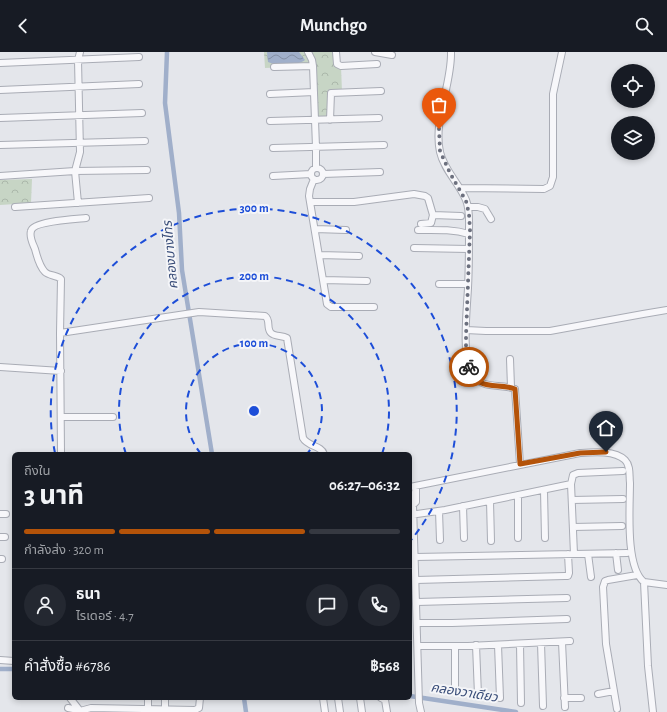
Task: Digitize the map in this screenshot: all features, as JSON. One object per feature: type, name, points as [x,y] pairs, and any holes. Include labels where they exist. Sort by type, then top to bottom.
[{"type":"street","points":[[78,203],[75,171],[79,161],[80,142],[78,60],[80,52]]},
{"type":"street","points":[[308,52],[313,66],[316,148],[316,168],[312,170],[309,196],[327,304],[329,306],[374,307]]},
{"type":"street","points":[[336,52],[337,64],[341,66],[377,64]]},
{"type":"street","points":[[375,52],[392,55]]},
{"type":"street","points":[[451,52],[451,66],[439,129],[440,151],[450,173],[460,188],[468,207],[469,249],[466,348],[469,369],[473,376],[486,385],[511,387],[515,389],[520,464]]},
{"type":"street","points":[[460,188],[544,189],[550,186],[553,177],[553,94],[562,52]]},
{"type":"street","points":[[0,63],[139,57]]},
{"type":"street","points":[[274,67],[313,66]]},
{"type":"street","points":[[0,90],[140,84]]},
{"type":"street","points":[[330,120],[331,93],[381,91]]},
{"type":"street","points":[[270,94],[314,92]]},
{"type":"street","points":[[0,118],[79,114],[142,113]]},
{"type":"street","points":[[270,122],[379,118]]},
{"type":"street","points":[[0,145],[145,141]]},
{"type":"street","points":[[273,148],[384,146]]},
{"type":"street","points":[[316,168],[322,171],[323,174]]},
{"type":"street","points":[[0,176],[75,171],[147,170]]},
{"type":"street","points":[[323,174],[380,172]]},
{"type":"street","points":[[273,176],[312,177],[320,179],[323,174]]},
{"type":"street","points":[[310,202],[354,202],[414,194],[425,196],[428,198],[432,216],[431,223],[420,227],[469,234]]},
{"type":"street","points":[[15,207],[149,198]]},
{"type":"street","points":[[468,207],[485,209],[491,219]]},
{"type":"street","points":[[432,216],[461,216]]},
{"type":"street","points":[[61,452],[61,279],[49,275],[43,270],[30,232],[39,225],[64,220],[86,218]]},
{"type":"street","points":[[315,229],[346,230]]},
{"type":"street","points":[[414,248],[469,249]]},
{"type":"street","points":[[319,255],[359,256]]},
{"type":"street","points":[[323,280],[367,281]]},
{"type":"street","points":[[439,284],[468,284]]},
{"type":"street","points":[[466,333],[486,331],[550,331],[667,310]]},
{"type":"street","points":[[60,333],[181,316],[198,312],[265,316],[268,319],[270,331],[274,335],[284,336],[287,338],[303,438],[308,444],[321,449],[323,452]]},
{"type":"street","points":[[510,359],[511,387]]},
{"type":"street","points":[[0,367],[61,371]]},
{"type":"street","points":[[61,417],[114,417]]},
{"type":"street","points":[[420,712],[417,605],[413,565],[415,557],[412,543],[412,515],[413,505],[416,502],[413,487],[580,453],[606,452],[622,458],[626,460],[629,468],[630,541],[637,575],[644,582],[667,585]]},
{"type":"street","points":[[414,585],[568,576],[573,527],[571,478],[575,473],[622,472]]},
{"type":"street","points":[[412,515],[440,511],[571,484]]},
{"type":"street","points":[[544,490],[545,538]]},
{"type":"street","points":[[518,495],[518,538]]},
{"type":"street","points":[[572,500],[623,499]]},
{"type":"street","points":[[490,501],[491,541]]},
{"type":"street","points":[[462,506],[464,538]]},
{"type":"street","points":[[440,511],[440,540]]},
{"type":"street","points":[[573,527],[622,526]]},
{"type":"street","points":[[616,553],[618,570]]},
{"type":"street","points":[[415,557],[627,553]]},
{"type":"street","points":[[588,554],[591,577]]},
{"type":"street","points":[[618,709],[606,644],[603,586],[605,581],[608,580],[637,575]]},
{"type":"street","points":[[644,582],[648,666],[653,712]]},
{"type":"street","points":[[412,608],[417,605],[567,598]]},
{"type":"street","points":[[417,623],[568,619]]},
{"type":"street","points":[[562,642],[565,707]]},
{"type":"street","points":[[418,646],[570,642]]},
{"type":"street","points":[[541,643],[543,706]]},
{"type":"street","points":[[498,644],[500,698]]},
{"type":"street","points":[[520,644],[522,703]]},
{"type":"street","points":[[476,645],[478,695]]},
{"type":"street","points":[[455,646],[455,688]]},
{"type":"street","points":[[0,660],[12,660]]},
{"type":"street","points":[[598,694],[614,691]]},
{"type":"street","points":[[564,698],[581,698]]},
{"type":"street","points":[[72,700],[80,711]]},
{"type":"street","points":[[148,700],[148,709]]},
{"type":"street","points":[[165,700],[165,710]]},
{"type":"street","points":[[68,708],[80,711],[91,708],[165,710],[197,709],[200,706],[200,700]]},
{"type":"street","points":[[323,700],[325,712]]},
{"type":"street","points":[[338,700],[340,712]]},
{"type":"street","points":[[360,700],[362,712]]},
{"type":"street","points":[[385,700],[387,712]]},
{"type":"green space","points":[[264,52],[337,52],[337,66],[341,66],[342,92],[331,93],[333,120],[315,120],[313,66],[265,68]]},
{"type":"green space","points":[[32,179],[31,203],[0,205],[0,180]]},
{"type":"water","points":[[267,52],[299,52],[305,60],[297,63],[282,65],[272,63],[268,62]]},
{"type":"waterway","name":"คลองบางไทร","points":[[167,52],[165,103],[179,213],[182,270],[212,452]]},
{"type":"waterway","name":"คลองวาเดียว","points":[[0,669],[12,669]]},
{"type":"waterway","name":"คลองวาเดียว","points":[[412,696],[516,712]]},
{"type":"waterway","name":"คลองบางไทร","points":[[244,700],[246,712]]},
{"type":"way so far","points":[[439,129],[440,151],[443,160],[460,188],[466,201],[469,214],[470,230],[466,336],[469,367]]},
{"type":"route","points":[[469,367],[473,376],[486,385],[495,387],[511,387],[515,389],[520,464],[580,453],[606,452]]}]
